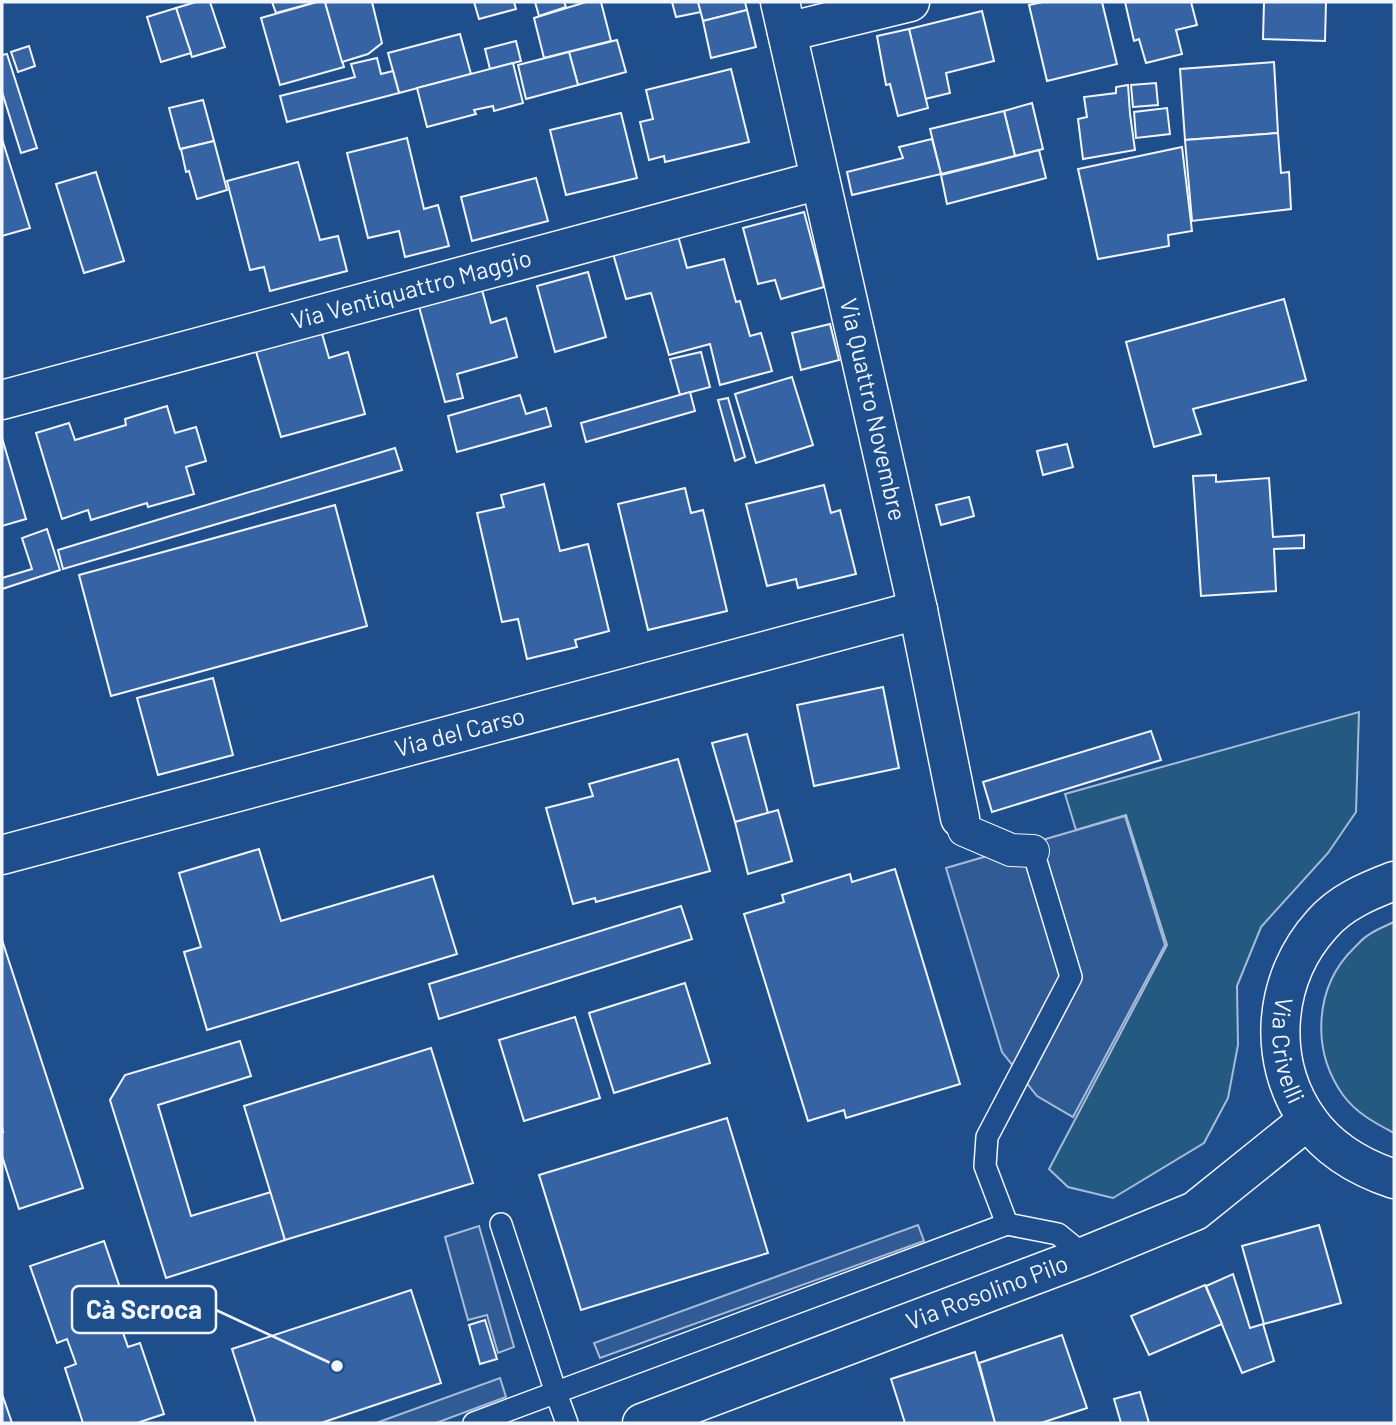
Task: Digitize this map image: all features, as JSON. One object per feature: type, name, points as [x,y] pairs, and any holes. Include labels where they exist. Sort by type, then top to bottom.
[{"type":"street","points":[[784,17],[910,2]]},
{"type":"street","name":"Via Quattro Novembre","points":[[784,17],[918,610],[960,818]]},
{"type":"street","name":"Via Ventiquattro Maggio","points":[[2,400],[820,180]]},
{"type":"street","name":"Via del Carso","points":[[2,855],[918,610]]},
{"type":"street","points":[[960,818],[964,830],[1011,850],[1033,851]]},
{"type":"street","name":"Via Crivelli","points":[[1394,881],[1357,896],[1323,923],[1298,957],[1283,998],[1279,1040],[1288,1082],[1308,1120],[1332,1146],[1360,1166],[1394,1179]]},
{"type":"street","name":"Via Rosolino Pilo","points":[[642,1423],[1085,1256],[1195,1211],[1308,1120]]},
{"type":"lane","points":[[1007,1224],[985,1166],[987,1137],[1071,977],[1033,851]]},
{"type":"lane","points":[[500,1224],[567,1423]]},
{"type":"lane","points":[[474,1423],[1007,1224],[1058,1234],[1085,1256]]},
{"type":"shaded area","points":[[1359,712],[1356,812],[1328,853],[1261,927],[1237,986],[1238,1045],[1228,1098],[1204,1143],[1113,1198],[1068,1187],[1049,1169],[1167,945],[1126,815],[1076,830],[1065,794]]},
{"type":"shaded area","points":[[1125,816],[1165,945],[1073,1117],[1037,1096],[1002,1052],[946,868]]},
{"type":"shaded area","points":[[1394,922],[1394,1133],[1360,1112],[1343,1095],[1326,1059],[1322,1019],[1331,981],[1341,964],[1366,937]]},
{"type":"shaded area","points":[[918,1225],[924,1241],[600,1358],[594,1343]]},
{"type":"shaded area","points":[[479,1226],[514,1347],[498,1353],[487,1315],[468,1320],[445,1237]]},
{"type":"shaded area","points":[[500,1378],[506,1397],[436,1423],[376,1423]]},
{"type":"building","points":[[196,2],[210,2],[225,47],[192,57],[176,8]]},
{"type":"building","points":[[272,2],[317,2],[276,13]]},
{"type":"building","points":[[325,2],[344,67],[280,85],[261,18]]},
{"type":"building","points":[[325,2],[372,2],[382,43],[368,54],[342,62]]},
{"type":"building","points":[[474,2],[514,2],[516,9],[479,19]]},
{"type":"building","points":[[535,2],[564,2],[566,7],[539,16]]},
{"type":"building","points":[[586,2],[601,2],[611,41],[544,58],[534,18]]},
{"type":"building","points":[[672,2],[698,2],[701,12],[676,17]]},
{"type":"building","points":[[698,2],[745,2],[747,10],[703,21]]},
{"type":"building","points":[[1043,2],[1102,2],[1117,64],[1047,81],[1029,5]]},
{"type":"building","points":[[1125,2],[1191,2],[1197,25],[1176,30],[1182,54],[1146,63],[1139,39],[1134,41]]},
{"type":"building","points":[[1264,2],[1326,2],[1325,41],[1263,39]]},
{"type":"building","points":[[176,8],[191,53],[161,62],[147,17]]},
{"type":"building","points":[[747,10],[756,47],[711,58],[703,21]]},
{"type":"building","points":[[982,11],[994,61],[946,73],[950,93],[925,99],[909,29]]},
{"type":"building","points":[[909,29],[928,108],[898,116],[890,84],[886,85],[877,36]]},
{"type":"building","points":[[460,34],[471,74],[399,93],[388,53]]},
{"type":"building","points":[[617,40],[626,72],[578,85],[569,52]]},
{"type":"building","points":[[516,41],[521,61],[490,69],[485,49]]},
{"type":"building","points":[[29,46],[35,66],[18,72],[11,52]]},
{"type":"building","points":[[569,52],[578,85],[526,99],[518,65]]},
{"type":"building","points":[[7,54],[37,148],[21,153],[2,92],[2,55]]},
{"type":"building","points":[[377,58],[381,74],[393,71],[399,93],[287,122],[280,96],[355,77],[351,64]]},
{"type":"building","points":[[1274,62],[1278,133],[1185,140],[1180,69]]},
{"type":"building","points":[[513,63],[523,103],[494,111],[493,106],[474,110],[476,114],[427,127],[417,88]]},
{"type":"building","points":[[731,69],[749,142],[665,162],[664,156],[649,160],[640,122],[653,119],[646,90]]},
{"type":"building","points":[[1156,83],[1158,105],[1133,107],[1131,85]]},
{"type":"building","points":[[1128,85],[1135,150],[1083,159],[1078,119],[1087,117],[1084,97],[1116,93],[1116,87]]},
{"type":"building","points":[[203,100],[214,141],[180,149],[169,108]]},
{"type":"building","points":[[1032,103],[1043,149],[1015,156],[1004,111]]},
{"type":"building","points":[[1167,108],[1170,134],[1136,138],[1134,112]]},
{"type":"building","points":[[1004,111],[1015,156],[941,174],[930,129]]},
{"type":"building","points":[[621,113],[637,178],[566,195],[550,130]]},
{"type":"building","points":[[1278,133],[1281,173],[1289,172],[1291,209],[1192,221],[1185,140]]},
{"type":"building","points":[[407,138],[424,209],[438,205],[449,246],[405,257],[399,231],[368,238],[347,153]]},
{"type":"building","points":[[2,139],[30,228],[2,236]]},
{"type":"building","points":[[932,139],[941,174],[852,195],[847,172],[903,158],[899,147]]},
{"type":"building","points":[[214,141],[227,190],[197,199],[189,171],[186,172],[181,149]]},
{"type":"building","points":[[1182,147],[1192,231],[1168,235],[1169,246],[1098,259],[1078,169]]},
{"type":"building","points":[[1039,150],[1046,178],[947,204],[941,175]]},
{"type":"building","points":[[298,162],[320,240],[338,236],[347,271],[270,291],[264,267],[250,270],[227,181]]},
{"type":"building","points":[[96,172],[124,261],[84,273],[56,184]]},
{"type":"building","points":[[536,178],[548,221],[472,241],[461,197]]},
{"type":"building","points":[[804,212],[824,287],[781,299],[775,280],[758,284],[743,228]]},
{"type":"building","points":[[677,232],[687,268],[724,259],[736,302],[740,301],[750,336],[761,333],[772,371],[720,385],[710,344],[669,355],[651,293],[626,299],[612,250]]},
{"type":"building","points":[[588,272],[606,337],[555,352],[537,286]]},
{"type":"building","points":[[481,286],[491,323],[506,318],[517,357],[457,374],[463,398],[445,402],[418,303]]},
{"type":"building","points":[[1284,299],[1306,380],[1193,409],[1201,434],[1154,447],[1126,342]]},
{"type":"building","points":[[830,324],[839,360],[801,370],[792,333]]},
{"type":"building","points":[[321,330],[329,358],[348,352],[365,414],[281,437],[255,348]]},
{"type":"building","points":[[701,352],[710,387],[680,395],[670,359]]},
{"type":"building","points":[[792,377],[813,445],[756,463],[735,394]]},
{"type":"building","points":[[690,392],[695,411],[586,442],[581,423]]},
{"type":"building","points":[[520,395],[526,414],[546,408],[551,426],[457,452],[448,416]]},
{"type":"building","points":[[728,398],[745,457],[735,461],[718,400]]},
{"type":"building","points":[[167,406],[175,433],[196,427],[206,461],[186,467],[194,494],[148,507],[147,503],[91,520],[88,510],[62,519],[36,433],[69,423],[75,440],[126,425],[125,419]]},
{"type":"building","points":[[2,438],[26,519],[2,526]]},
{"type":"building","points":[[1067,444],[1073,467],[1043,475],[1037,451]]},
{"type":"building","points":[[395,448],[402,470],[63,569],[58,550]]},
{"type":"building","points":[[1216,475],[1216,482],[1269,478],[1273,537],[1304,535],[1304,548],[1274,549],[1276,591],[1201,596],[1193,476]]},
{"type":"building","points":[[544,484],[560,551],[588,544],[609,631],[575,640],[577,647],[527,659],[518,619],[502,622],[477,513],[504,507],[501,495]]},
{"type":"building","points":[[824,485],[831,513],[840,510],[856,574],[798,588],[796,579],[767,586],[746,504]]},
{"type":"building","points":[[685,488],[691,513],[703,510],[727,611],[648,630],[618,504]]},
{"type":"building","points":[[969,497],[974,516],[941,525],[936,505]]},
{"type":"building","points":[[335,505],[367,626],[111,696],[79,575]]},
{"type":"building","points":[[47,529],[60,570],[2,589],[2,578],[32,569],[22,538]]},
{"type":"building","points":[[213,678],[233,755],[158,775],[137,698]]},
{"type":"building","points":[[883,687],[899,768],[814,786],[797,705]]},
{"type":"building","points":[[1151,731],[1161,760],[992,812],[983,782]]},
{"type":"building","points":[[747,734],[768,813],[735,822],[712,743]]},
{"type":"building","points":[[678,759],[710,871],[596,902],[595,898],[573,904],[546,808],[593,796],[589,784]]},
{"type":"building","points":[[778,810],[792,861],[748,874],[735,822]]},
{"type":"building","points":[[259,849],[281,921],[433,876],[457,954],[207,1030],[184,952],[201,947],[179,873]]},
{"type":"building","points":[[895,869],[960,1084],[846,1118],[844,1110],[808,1121],[744,914],[784,902],[782,895],[850,874],[852,882]]},
{"type":"building","points":[[681,906],[692,939],[439,1019],[429,984]]},
{"type":"building","points":[[2,940],[83,1188],[19,1209],[2,1156]]},
{"type":"building","points":[[685,983],[710,1063],[614,1093],[589,1013]]},
{"type":"building","points":[[575,1017],[600,1098],[524,1121],[499,1040]]},
{"type":"building","points":[[240,1041],[251,1076],[158,1105],[191,1216],[271,1192],[285,1240],[166,1278],[110,1100],[125,1075]]},
{"type":"building","points":[[431,1048],[473,1183],[285,1240],[244,1106]]},
{"type":"building","points":[[727,1118],[768,1253],[581,1310],[539,1175]]},
{"type":"building","points":[[1319,1225],[1341,1303],[1264,1324],[1242,1246]]},
{"type":"building","points":[[104,1241],[130,1317],[119,1321],[128,1347],[140,1343],[164,1414],[137,1423],[83,1423],[65,1368],[76,1364],[67,1339],[57,1343],[30,1266]]},
{"type":"building","points":[[1233,1274],[1250,1328],[1263,1324],[1274,1361],[1242,1373],[1206,1286]]},
{"type":"building","points":[[1205,1285],[1222,1324],[1149,1355],[1131,1316]]},
{"type":"building","points":[[411,1290],[441,1383],[321,1423],[256,1423],[232,1349]]},
{"type":"building","points":[[485,1320],[497,1359],[480,1364],[469,1325]]},
{"type":"building","points":[[1062,1335],[1087,1408],[1041,1423],[995,1423],[979,1363]]},
{"type":"building","points":[[975,1352],[995,1423],[905,1423],[891,1379]]},
{"type":"building","points":[[1140,1392],[1149,1423],[1121,1423],[1114,1399]]},
{"type":"building","points":[[2,1394],[12,1423],[2,1423]]},
{"type":"place","name":"Cà Scroca","points":[[337,1366]]}]
